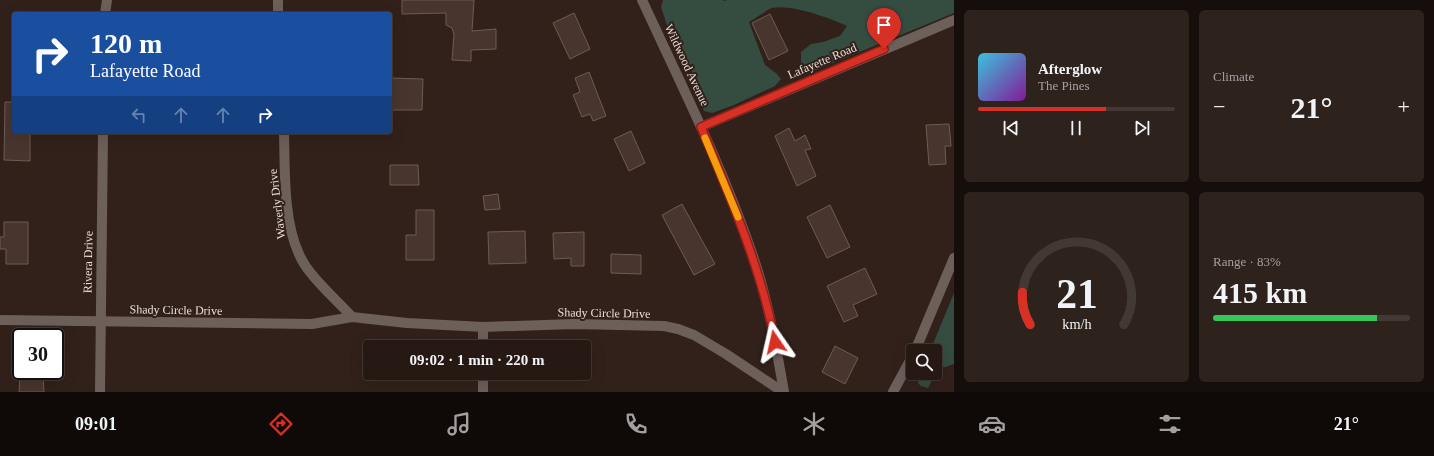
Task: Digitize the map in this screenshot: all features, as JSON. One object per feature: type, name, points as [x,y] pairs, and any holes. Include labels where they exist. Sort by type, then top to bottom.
[{"type":"street","points":[[105,12],[107,0]]},
{"type":"street","points":[[278,0],[278,12]]},
{"type":"street","name":"Wildwood Avenue","points":[[642,0],[701,127],[753,257],[770,316],[783,392]]},
{"type":"street","name":"Lafayette Road","points":[[701,127],[954,20]]},
{"type":"street","name":"Rivera Drive","points":[[100,392],[102,134]]},
{"type":"street","name":"Waverly Drive","points":[[284,134],[286,194],[291,232],[299,254],[312,274],[352,317]]},
{"type":"street","points":[[918,344],[954,258]]},
{"type":"street","name":"Shady Circle Drive","points":[[0,320],[312,324],[352,317],[407,323],[484,327],[574,324],[664,326],[694,335],[726,354],[783,392]]},
{"type":"street","points":[[484,327],[484,340]]},
{"type":"street","points":[[893,392],[906,368]]},
{"type":"street","points":[[484,380],[484,392]]},
{"type":"green space","points":[[663,0],[954,0],[954,13],[811,72],[801,69],[801,52],[811,44],[823,42],[840,36],[847,26],[831,19],[800,10],[780,7],[772,8],[749,22],[765,65],[781,79],[775,86],[734,105],[712,113],[704,111],[689,79],[693,68],[685,61],[678,59],[661,7]]},
{"type":"green space","points":[[954,293],[954,364],[942,367],[942,344],[933,344]]},
{"type":"green space","points":[[919,380],[932,380],[928,388],[921,386],[918,383]]},
{"type":"building","points":[[402,0],[474,0],[472,31],[496,29],[496,49],[471,50],[471,61],[452,60],[454,34],[452,28],[446,25],[446,13],[402,14]]},
{"type":"building","points":[[574,13],[590,49],[570,59],[553,23]]},
{"type":"building","points":[[770,14],[788,51],[769,60],[752,23]]},
{"type":"building","points":[[589,72],[606,116],[593,121],[590,114],[582,117],[573,95],[580,92],[575,78]]},
{"type":"building","points":[[392,78],[423,79],[422,110],[392,110]]},
{"type":"building","points":[[5,102],[12,102],[12,134],[30,134],[30,161],[4,160]]},
{"type":"building","points":[[949,124],[951,146],[945,146],[946,164],[929,165],[926,125]]},
{"type":"building","points":[[789,128],[795,141],[805,135],[811,149],[805,150],[816,176],[797,186],[775,136]]},
{"type":"building","points":[[631,131],[645,163],[629,171],[614,139]]},
{"type":"building","points":[[390,165],[418,165],[419,185],[390,185]]},
{"type":"building","points":[[498,194],[500,209],[485,210],[483,196]]},
{"type":"building","points":[[682,204],[715,264],[694,275],[662,215]]},
{"type":"building","points":[[830,205],[850,247],[827,258],[807,217]]},
{"type":"building","points":[[416,210],[434,210],[434,260],[406,260],[406,235],[416,235]]},
{"type":"building","points":[[4,222],[28,222],[28,264],[6,264],[6,249],[0,249],[0,237],[4,237]]},
{"type":"building","points":[[525,231],[526,263],[489,264],[488,232]]},
{"type":"building","points":[[584,232],[584,266],[571,266],[571,258],[554,259],[553,233]]},
{"type":"building","points":[[611,254],[641,255],[641,274],[611,273]]},
{"type":"building","points":[[865,268],[877,294],[853,305],[858,316],[844,322],[827,286]]},
{"type":"building","points":[[835,346],[858,358],[845,384],[822,372]]},
{"type":"building","points":[[20,380],[43,380],[44,392],[19,392]]},
{"type":"slow traffic","points":[[705,138],[738,217]]},
{"type":"route","points":[[775,342],[770,316],[753,257],[701,127],[884,49]]}]
